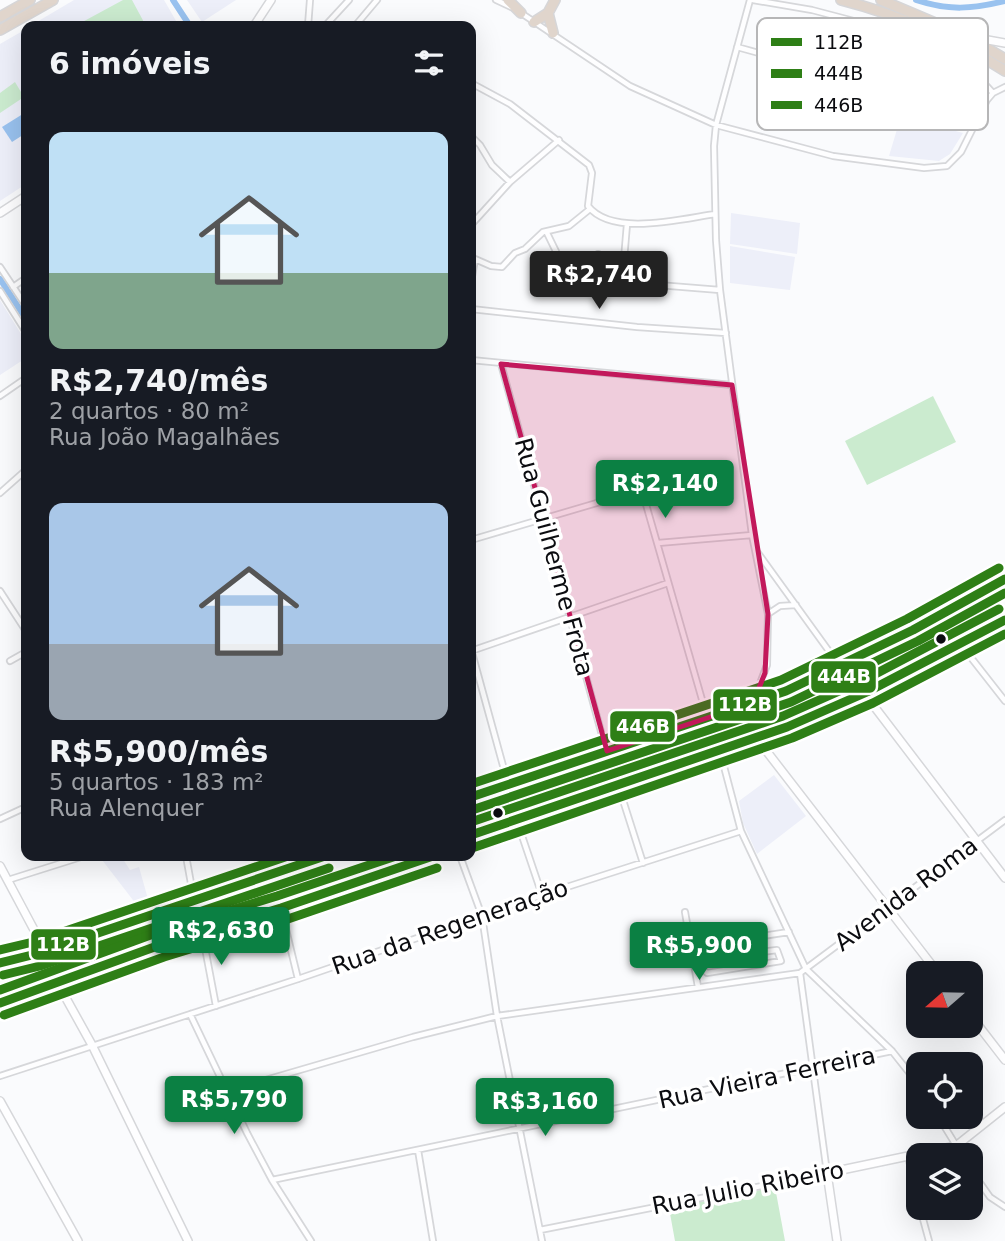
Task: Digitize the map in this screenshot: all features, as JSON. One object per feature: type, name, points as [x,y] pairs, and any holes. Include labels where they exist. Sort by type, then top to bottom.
[{"type":"highway","points":[[0,17],[30,0]]},
{"type":"highway","points":[[509,0],[521,13]]},
{"type":"highway","points":[[534,22],[548,13],[555,0]]},
{"type":"highway","points":[[841,0],[872,8],[896,18]]},
{"type":"highway","points":[[881,0],[924,18]]},
{"type":"highway","points":[[0,30],[52,1]]},
{"type":"highway","points":[[548,13],[553,33]]},
{"type":"highway","points":[[988,49],[1005,59]]},
{"type":"highway","points":[[988,61],[1005,71]]},
{"type":"highway","points":[[476,795],[786,691],[913,630],[1005,579]]},
{"type":"highway","points":[[476,803],[672,740],[802,693],[1005,590]]},
{"type":"highway","points":[[476,833],[787,727],[867,692],[1005,620]]},
{"type":"highway","points":[[476,841],[722,758],[870,701],[1005,629]]},
{"type":"highway","points":[[672,740],[753,703]]},
{"type":"highway","points":[[639,779],[722,758]]},
{"type":"highway","points":[[0,954],[192,890],[269,861]]},
{"type":"highway","points":[[0,962],[36,954],[310,861]]},
{"type":"highway","points":[[0,994],[66,968],[394,861]]},
{"type":"highway","points":[[0,1003],[160,946],[418,861]]},
{"type":"highway","points":[[160,946],[191,932],[347,880],[363,871]]},
{"type":"highway","points":[[148,904],[200,898]]},
{"type":"street","points":[[257,21],[271,0]]},
{"type":"street","points":[[308,21],[310,0]]},
{"type":"street","points":[[330,21],[349,0]]},
{"type":"street","points":[[359,21],[377,0]]},
{"type":"street","points":[[496,0],[553,33],[630,86],[716,125],[833,156],[932,169],[953,162],[971,130]]},
{"type":"street","points":[[753,703],[765,673],[768,614],[752,536],[720,290],[715,214],[716,125],[752,0],[842,18]]},
{"type":"street","points":[[737,47],[757,53]]},
{"type":"street","points":[[476,86],[510,104],[559,140],[591,168],[588,202],[590,209],[603,217],[627,224],[715,214]]},
{"type":"street","points":[[988,101],[993,93],[1005,86]]},
{"type":"street","points":[[988,88],[993,93]]},
{"type":"street","points":[[476,219],[510,182],[559,140]]},
{"type":"street","points":[[476,141],[492,165],[510,182]]},
{"type":"street","points":[[0,213],[21,199]]},
{"type":"street","points":[[476,259],[491,266],[502,267],[515,253],[526,249],[543,232],[569,226],[590,209]]},
{"type":"street","points":[[622,283],[627,224]]},
{"type":"street","points":[[547,233],[567,274],[622,283],[720,290]]},
{"type":"street","points":[[596,280],[598,254]]},
{"type":"street","points":[[0,267],[21,299]]},
{"type":"street","points":[[13,287],[21,281]]},
{"type":"street","points":[[0,292],[21,324]]},
{"type":"street","points":[[476,310],[637,327],[726,333]]},
{"type":"street","points":[[476,361],[732,385]]},
{"type":"street","name":"Rua Guilherme Frota","points":[[501,364],[607,751]]},
{"type":"street","points":[[0,396],[21,381]]},
{"type":"street","points":[[0,493],[21,477]]},
{"type":"street","points":[[476,538],[634,492],[643,494],[707,718]]},
{"type":"street","points":[[658,543],[752,536]]},
{"type":"street","points":[[755,550],[839,666]]},
{"type":"street","points":[[476,648],[668,583]]},
{"type":"street","points":[[0,591],[21,623]]},
{"type":"street","points":[[768,614],[785,604],[797,605]]},
{"type":"street","points":[[965,650],[1005,701]]},
{"type":"street","points":[[10,661],[21,655]]},
{"type":"street","points":[[476,668],[508,784]]},
{"type":"street","points":[[870,701],[1005,878]]},
{"type":"street","points":[[761,744],[929,961]]},
{"type":"street","points":[[722,758],[741,831],[806,969],[892,1051],[906,1069]]},
{"type":"street","points":[[620,794],[643,863]]},
{"type":"street","points":[[0,818],[21,809]]},
{"type":"street","name":"Avenida Roma","points":[[800,973],[1005,820]]},
{"type":"street","points":[[519,827],[542,895]]},
{"type":"street","name":"Rua da Regeneração","points":[[0,1076],[741,831]]},
{"type":"street","points":[[7,881],[69,861]]},
{"type":"street","points":[[187,861],[192,890]]},
{"type":"street","points":[[462,861],[482,916],[497,1016],[542,1241]]},
{"type":"street","points":[[0,866],[40,941]]},
{"type":"street","points":[[281,908],[298,979]]},
{"type":"street","points":[[685,912],[698,987]]},
{"type":"street","points":[[721,930],[723,942]]},
{"type":"street","points":[[706,932],[709,944]]},
{"type":"street","points":[[761,951],[777,950],[781,961],[707,973],[704,970],[701,947],[789,932]]},
{"type":"street","points":[[202,933],[216,1006]]},
{"type":"street","points":[[228,1091],[413,1037],[497,1016],[800,973],[837,1241]]},
{"type":"street","points":[[57,982],[92,1045],[188,1241]]},
{"type":"street","points":[[190,1014],[272,1180],[311,1241]]},
{"type":"street","points":[[984,1033],[1005,1060]]},
{"type":"street","name":"Rua Vieira Ferreira","points":[[272,1180],[892,1051]]},
{"type":"street","points":[[0,1101],[78,1241]]},
{"type":"street","points":[[960,1143],[1005,1107]]},
{"type":"street","points":[[418,1150],[433,1241]]},
{"type":"street","name":"Rua Julio Ribeiro","points":[[540,1230],[906,1156]]},
{"type":"street","points":[[983,1187],[990,1197],[1005,1207]]},
{"type":"street","points":[[923,1220],[929,1241]]},
{"type":"highlighted area","points":[[501,364],[732,385],[768,614],[765,673],[753,703],[607,751]]},
{"type":"shaded area","points":[[74,0],[164,0],[176,21],[38,21]]},
{"type":"shaded area","points":[[187,0],[236,0],[204,21]]},
{"type":"shaded area","points":[[21,32],[21,187],[0,201],[0,44]]},
{"type":"shaded area","points":[[897,130],[952,130],[963,133],[950,154],[939,161],[889,156]]},
{"type":"shaded area","points":[[731,213],[800,223],[797,254],[730,244]]},
{"type":"shaded area","points":[[730,246],[795,257],[790,290],[730,283]]},
{"type":"shaded area","points":[[0,300],[21,334],[21,361],[0,375]]},
{"type":"shaded area","points":[[774,775],[806,816],[757,854],[743,823],[739,801]]},
{"type":"shaded area","points":[[103,861],[124,861],[130,870],[139,867],[148,899],[136,904]]},
{"type":"green space","points":[[123,0],[132,0],[143,21],[84,21]]},
{"type":"green space","points":[[15,82],[21,92],[21,99],[0,113],[0,93]]},
{"type":"green space","points":[[933,396],[956,442],[867,485],[845,441]]},
{"type":"green space","points":[[775,1187],[785,1241],[675,1241],[669,1208]]},
{"type":"water","points":[[21,115],[21,136],[12,142],[2,127]]},
{"type":"waterway","points":[[173,0],[187,21]]},
{"type":"waterway","points":[[916,0],[960,8],[1005,1]]},
{"type":"waterway","points":[[0,279],[21,311]]},
{"type":"transit line","name":"446B","points":[[476,782],[781,680],[907,619],[999,568]]},
{"type":"transit line","name":"112B","points":[[476,795],[786,691],[913,630],[1005,579]]},
{"type":"transit line","name":"444B","points":[[476,809],[791,702],[918,641],[1005,593]]},
{"type":"transit line","name":"446B","points":[[476,820],[783,716],[862,681],[999,609]]},
{"type":"transit line","name":"112B","points":[[476,833],[787,727],[867,692],[1005,620]]},
{"type":"transit line","name":"444B","points":[[476,847],[792,738],[873,703],[1005,634]]},
{"type":"transit line","name":"446B","points":[[0,950],[33,942],[273,861]]},
{"type":"transit line","name":"112B","points":[[0,963],[36,954],[310,861]]},
{"type":"transit line","name":"446B","points":[[0,990],[156,933],[381,861]]},
{"type":"transit line","name":"112B","points":[[0,1003],[160,945],[281,908],[418,861]]},
{"type":"transit line","name":"444B","points":[[3,975],[40,966],[329,868]]},
{"type":"transit line","name":"444B","points":[[4,1015],[164,957],[285,920],[437,868]]}]
